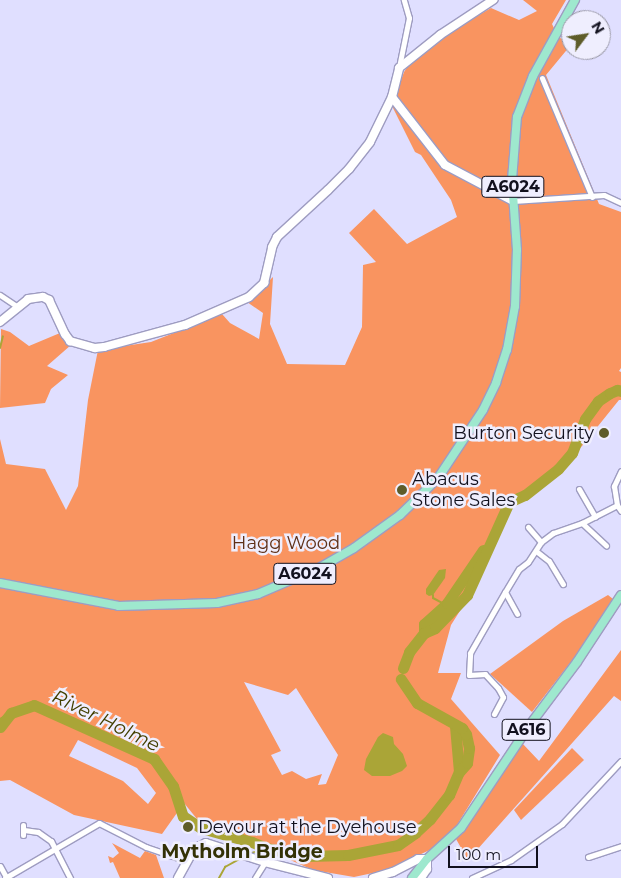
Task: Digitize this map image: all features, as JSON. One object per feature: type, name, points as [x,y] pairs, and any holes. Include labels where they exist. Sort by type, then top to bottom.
[{"type":"main road","name":"A6024","points":[[0,583],[119,606],[217,603],[258,594],[319,568],[354,548],[400,515],[440,475],[483,410],[496,383],[507,350],[515,306],[518,250],[512,180],[517,117],[533,76],[575,0]]},
{"type":"main road","name":"A616","points":[[412,878],[427,860],[461,828],[529,726],[577,662],[621,595]]},
{"type":"street","points":[[399,68],[440,34],[493,0]]},
{"type":"street","points":[[0,322],[28,299],[43,297],[50,300],[70,341],[95,348],[185,325],[249,297],[259,288],[267,274],[272,246],[276,237],[349,169],[370,142],[392,97],[408,32],[409,18],[405,1]]},
{"type":"street","points":[[542,78],[592,198]]},
{"type":"street","points":[[392,97],[444,165],[513,201],[592,198],[604,195],[621,203]]},
{"type":"street","points":[[0,295],[18,306]]},
{"type":"street","points":[[621,471],[614,486],[617,505],[621,511]]},
{"type":"street","points":[[579,490],[596,516]]},
{"type":"street","points":[[494,714],[502,697],[498,688],[485,674],[469,675],[470,653],[505,592],[519,569],[536,551],[541,542],[553,533],[582,523],[617,505]]},
{"type":"street","points":[[582,523],[606,545]]},
{"type":"street","points":[[528,527],[541,542]]},
{"type":"street","points":[[536,551],[549,561],[563,584]]},
{"type":"street","points":[[505,592],[517,614]]},
{"type":"street","points":[[472,878],[511,860],[562,824],[621,761]]},
{"type":"street","points":[[0,866],[6,878],[99,823],[146,847],[186,861]]},
{"type":"street","points":[[24,830],[45,836],[55,849],[70,878]]},
{"type":"street","points":[[178,878],[194,849],[206,843],[265,862],[328,878]]},
{"type":"street","points":[[588,857],[621,846]]},
{"type":"street","points":[[373,878],[393,872],[418,860],[427,860],[427,868],[421,878]]},
{"type":"street","points":[[255,878],[265,862]]},
{"type":"green space","name":"Hagg Wood","points":[[523,0],[566,0],[552,24],[561,38],[561,57],[546,75],[599,204],[621,212],[621,368],[619,371],[621,372],[621,400],[619,400],[582,446],[547,484],[511,509],[470,595],[451,625],[438,673],[461,673],[451,699],[500,755],[457,825],[434,848],[387,870],[354,877],[313,870],[197,819],[184,803],[162,834],[74,815],[10,780],[0,781],[0,439],[6,464],[45,469],[66,510],[78,486],[88,400],[98,350],[151,342],[222,314],[230,323],[259,339],[263,313],[247,302],[273,277],[270,324],[287,364],[345,365],[362,327],[363,265],[376,262],[349,233],[374,209],[407,244],[457,217],[451,200],[421,155],[415,152],[392,106],[404,72],[414,57],[441,37],[491,8],[519,20],[537,11]],"holes":[[[244,682],[288,695],[296,688],[338,755],[326,784],[318,785],[322,774],[306,779],[292,771],[282,775],[271,755],[281,751]],[[78,740],[137,768],[156,793],[148,804],[123,781],[69,756]]]},
{"type":"green space","points":[[1,329],[10,332],[29,346],[60,333],[71,345],[47,366],[68,375],[51,389],[45,403],[0,408]]},
{"type":"green space","points":[[608,595],[613,599],[577,654],[532,712],[490,674],[563,621]]},
{"type":"green space","points":[[621,650],[621,701],[614,696],[468,860],[456,839],[467,827],[522,743],[539,761]]},
{"type":"green space","points":[[572,748],[584,760],[521,820],[514,810]]},
{"type":"green space","points":[[112,843],[140,858],[145,851],[156,855],[164,878],[120,878],[113,862],[110,863],[108,856],[113,858],[119,853]]},
{"type":"shaded area","points":[[446,569],[445,578],[433,595],[429,596],[426,594],[426,589],[439,570]]},
{"type":"shaded area","points":[[383,733],[393,737],[394,744],[403,754],[407,766],[402,771],[390,776],[372,776],[364,770],[366,759],[378,737]]},
{"type":"waterway","points":[[0,348],[3,336]]},
{"type":"waterway","name":"River Holme","points":[[403,668],[409,652],[424,633],[435,628],[467,595],[509,502],[525,495],[558,469],[572,453],[585,419],[598,401],[610,393],[617,390],[621,391]]},
{"type":"waterway","name":"River Holme","points":[[424,633],[424,624],[447,603],[483,550]]},
{"type":"waterway","points":[[433,595],[433,598],[446,605]]},
{"type":"waterway","name":"River Holme","points":[[0,727],[11,713],[34,705],[154,759],[173,786],[183,816],[201,828],[252,842],[266,848],[306,856],[348,855],[398,845],[415,833],[430,819],[449,795],[459,772],[467,763],[469,748],[466,734],[462,728],[417,703],[401,679]]},
{"type":"waterway","name":"River Holme","points":[[0,719],[11,713]]},
{"type":"waterway","name":"River Holme","points":[[455,726],[459,772]]},
{"type":"waterway","points":[[249,854],[266,848]]},
{"type":"waterway","points":[[219,878],[225,867],[243,857]]},
{"type":"place","name":"Burton Security","points":[[604,433]]},
{"type":"place","name":"Abacus Stone Sales","points":[[402,490]]},
{"type":"place","name":"Devour at the Dyehouse","points":[[188,827]]},
{"type":"district","name":"Mytholm Bridge","points":[[242,852]]}]
